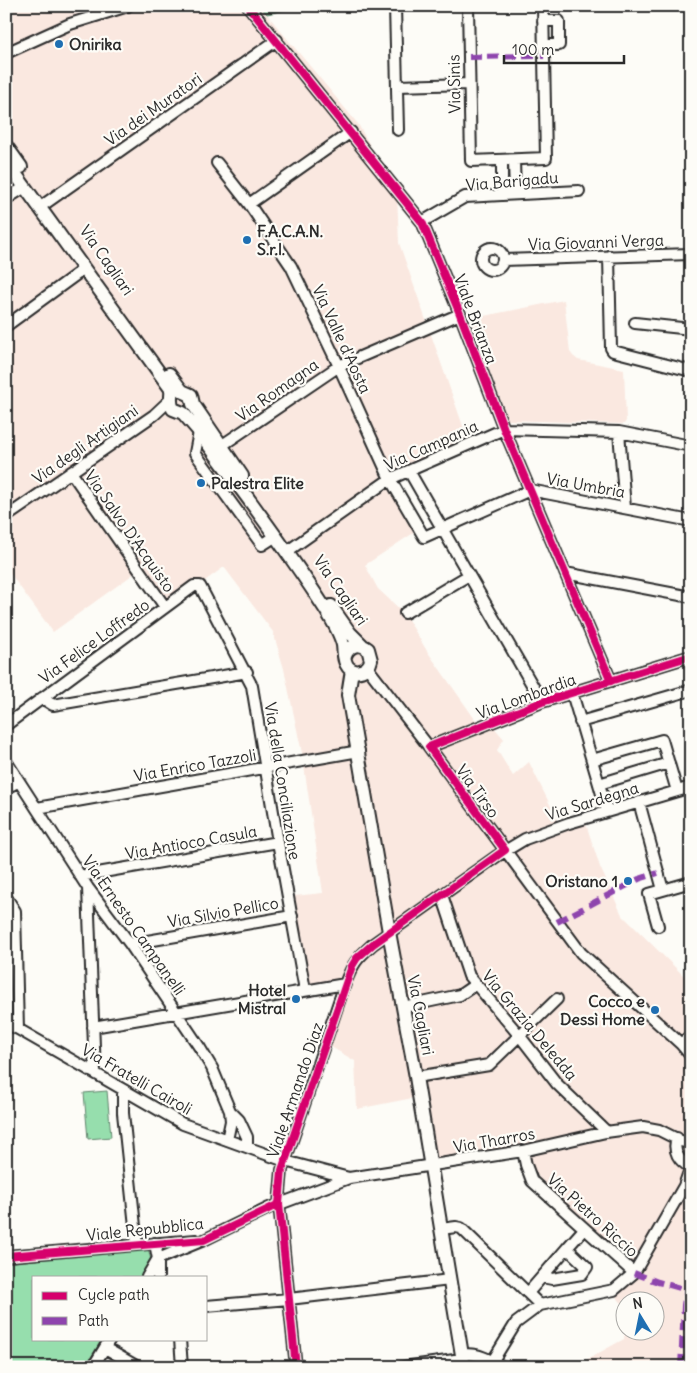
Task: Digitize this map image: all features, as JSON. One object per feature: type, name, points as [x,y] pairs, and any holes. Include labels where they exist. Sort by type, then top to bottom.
[{"type":"main road","name":"Via Cagliari","points":[[6,146],[157,359],[175,395],[172,407],[199,432],[276,536],[327,612],[342,642],[345,656]]},
{"type":"main road","name":"Via Cagliari","points":[[6,161],[175,395]]},
{"type":"main road","name":"Via Cagliari","points":[[175,395],[191,396],[193,404],[221,446],[350,633],[362,645]]},
{"type":"main road","points":[[180,413],[190,409],[193,404]]},
{"type":"main road","points":[[362,645],[368,649],[371,656],[370,664],[367,668],[360,671],[352,670],[346,665],[345,656],[349,648],[362,645]]},
{"type":"main road","name":"Via Cagliari","points":[[352,670],[348,695],[416,1077],[463,1360]]},
{"type":"street","points":[[6,53],[70,24],[128,6]]},
{"type":"street","name":"Viale Brianza","points":[[248,6],[422,222],[504,429],[611,681]]},
{"type":"street","points":[[395,6],[398,130]]},
{"type":"street","name":"Via Sinis","points":[[468,6],[471,161],[502,161]]},
{"type":"street","points":[[502,194],[502,161],[546,158],[543,6]]},
{"type":"street","points":[[543,21],[559,21],[559,45],[544,45]]},
{"type":"street","name":"Via dei Muratori","points":[[46,203],[277,40]]},
{"type":"street","points":[[397,86],[469,84]]},
{"type":"street","points":[[249,204],[351,132]]},
{"type":"street","points":[[514,160],[515,194]]},
{"type":"street","name":"Via Valle d'Aosta","points":[[217,163],[249,204],[291,266],[390,479],[424,537]]},
{"type":"street","points":[[6,199],[25,188]]},
{"type":"street","name":"Via Barigadu","points":[[422,222],[465,197],[579,191]]},
{"type":"street","name":"Via Giovanni Verga","points":[[503,260],[691,254]]},
{"type":"street","points":[[608,256],[613,351],[691,371]]},
{"type":"street","points":[[6,326],[84,270]]},
{"type":"street","name":"Via Romagna","points":[[221,446],[339,366],[460,314]]},
{"type":"street","points":[[635,323],[691,329]]},
{"type":"street","name":"Via degli Artigiani","points":[[6,517],[157,412],[175,395]]},
{"type":"street","name":"Via degli Artigiani","points":[[157,412],[180,413]]},
{"type":"street","name":"Via Campania","points":[[292,548],[390,479],[504,429],[619,432],[691,446]]},
{"type":"street","points":[[619,432],[625,508]]},
{"type":"street","points":[[409,471],[542,702]]},
{"type":"street","name":"Via Salvo D'Acquisto","points":[[71,472],[165,607]]},
{"type":"street","name":"Via Umbria","points":[[424,537],[530,490],[691,521]]},
{"type":"street","points":[[565,573],[691,597]]},
{"type":"street","points":[[405,612],[469,575]]},
{"type":"street","name":"Via Felice Loffredo","points":[[6,725],[194,586],[202,587]]},
{"type":"street","name":"Via della Conciliazione","points":[[202,587],[252,686],[305,990]]},
{"type":"street","name":"Via Lombardia","points":[[429,747],[542,702],[691,656]]},
{"type":"street","name":"Via Tirso","points":[[367,668],[429,747],[581,953],[681,1044],[691,1056]]},
{"type":"street","points":[[42,698],[53,705],[246,672]]},
{"type":"street","points":[[580,722],[691,690]]},
{"type":"street","points":[[572,693],[607,811]]},
{"type":"street","points":[[592,760],[662,740],[677,791]]},
{"type":"street","name":"Via Enrico Tazzoli","points":[[37,808],[359,751]]},
{"type":"street","name":"Via Ernesto Campanelli","points":[[6,761],[88,888],[130,944],[212,1068],[230,1111],[231,1121],[227,1140]]},
{"type":"street","points":[[599,784],[669,762]]},
{"type":"street","points":[[6,788],[19,781]]},
{"type":"street","name":"Via Sardegna","points":[[442,895],[505,850],[525,839],[551,828],[691,787]]},
{"type":"street","points":[[639,802],[663,890]]},
{"type":"street","name":"Via Antioco Casula","points":[[80,876],[278,842]]},
{"type":"street","points":[[658,926],[649,894],[691,882]]},
{"type":"street","points":[[88,888],[95,1073]]},
{"type":"street","name":"Viale Armando Diaz","points":[[296,1367],[279,1204],[284,1161],[352,966],[357,958],[389,932],[442,895]]},
{"type":"street","name":"Via Grazia Deledda","points":[[442,895],[469,976],[557,1084],[607,1132]]},
{"type":"street","points":[[6,898],[15,911],[18,1029]]},
{"type":"street","name":"Via Silvio Pellico","points":[[130,944],[292,916]]},
{"type":"street","points":[[94,1027],[346,984]]},
{"type":"street","points":[[403,1007],[460,995],[476,984]]},
{"type":"street","points":[[416,1077],[489,1065],[557,999]]},
{"type":"street","name":"Via Fratelli Cairoli","points":[[6,1024],[18,1029],[183,1124],[284,1161]]},
{"type":"street","points":[[681,1044],[691,1035]]},
{"type":"street","points":[[123,1091],[123,1113],[137,1245]]},
{"type":"street","name":"Via Ernesto Campanelli","points":[[230,1111],[239,1120],[247,1137],[247,1147]]},
{"type":"street","name":"Via Tharros","points":[[279,1204],[349,1178],[523,1152],[607,1132],[643,1127],[659,1130],[683,1140]]},
{"type":"street","points":[[481,1367],[490,1363],[516,1323],[540,1305],[614,1290],[634,1273],[684,1186],[691,1166],[683,1164],[675,1144],[683,1140],[691,1152]]},
{"type":"street","name":"Via Pietro Riccio","points":[[523,1152],[532,1181],[634,1273]]},
{"type":"street","name":"Via Tharros","points":[[284,1161],[349,1178]]},
{"type":"street","points":[[329,1173],[333,1180],[330,1186]]},
{"type":"street","name":"Viale Repubblica","points":[[158,1259],[204,1240],[279,1204]]},
{"type":"street","points":[[441,1229],[461,1228],[540,1305]]},
{"type":"street","points":[[528,1293],[584,1229]]},
{"type":"street","name":"Viale Repubblica","points":[[6,1256],[204,1240]]},
{"type":"street","points":[[155,1243],[158,1259],[158,1276]]},
{"type":"street","points":[[542,1277],[552,1279],[582,1274],[587,1267],[568,1248]]},
{"type":"street","points":[[148,1276],[158,1259]]},
{"type":"street","points":[[208,1306],[289,1300],[450,1280]]},
{"type":"street","points":[[180,1340],[182,1367]]},
{"type":"street","points":[[93,1367],[108,1344],[138,1367]]},
{"type":"street","points":[[403,1367],[463,1360],[468,1354],[503,1367]]},
{"type":"shaded area","points":[[6,6],[260,6],[358,124],[397,194],[399,243],[470,446],[390,479],[415,532],[365,565],[378,589],[404,613],[427,651],[477,722],[487,719],[504,739],[497,750],[513,776],[529,762],[559,823],[585,821],[600,867],[622,915],[686,978],[691,986],[691,1367],[581,1367],[586,1360],[622,1340],[664,1340],[664,1290],[622,1290],[627,1287],[637,1271],[554,1201],[521,1150],[437,1164],[423,1096],[357,1109],[355,1061],[321,1041],[335,993],[311,997],[294,896],[323,893],[302,753],[284,669],[273,632],[224,567],[166,609],[139,570],[53,632],[6,568]]},
{"type":"shaded area","points":[[564,300],[570,352],[573,356],[578,360],[624,369],[626,421],[624,424],[508,420],[471,323],[474,318]]},
{"type":"green space","points":[[260,6],[304,6],[267,14]]},
{"type":"green space","points":[[107,1091],[111,1137],[88,1139],[84,1093]]},
{"type":"green space","points":[[148,1248],[151,1260],[142,1276],[32,1276],[32,1340],[101,1340],[85,1367],[6,1367],[6,1263]]},
{"type":"marked path","points":[[469,57],[544,56]]},
{"type":"marked path","points":[[557,922],[639,879],[658,873]]},
{"type":"marked path","points":[[681,1367],[684,1305],[691,1264]]},
{"type":"marked path","points":[[634,1273],[691,1291]]},
{"type":"cycle path","points":[[248,6],[422,222],[504,429],[611,681]]},
{"type":"cycle path","points":[[296,1367],[279,1204],[282,1170],[352,966],[357,958],[373,944],[505,850],[429,747],[542,702],[691,656]]},
{"type":"cycle path","points":[[6,1256],[204,1240],[279,1204]]},
{"type":"place","name":"Onirika","points":[[59,44]]},
{"type":"place","name":"F.A.C.A.N. S.r.l.","points":[[247,240]]},
{"type":"place","name":"Palestra Elite","points":[[201,483]]},
{"type":"place","name":"Oristano 1","points":[[628,881]]},
{"type":"place","name":"Hotel Mistral","points":[[296,999]]},
{"type":"place","name":"Cocco e Dessì Home","points":[[655,1010]]}]
